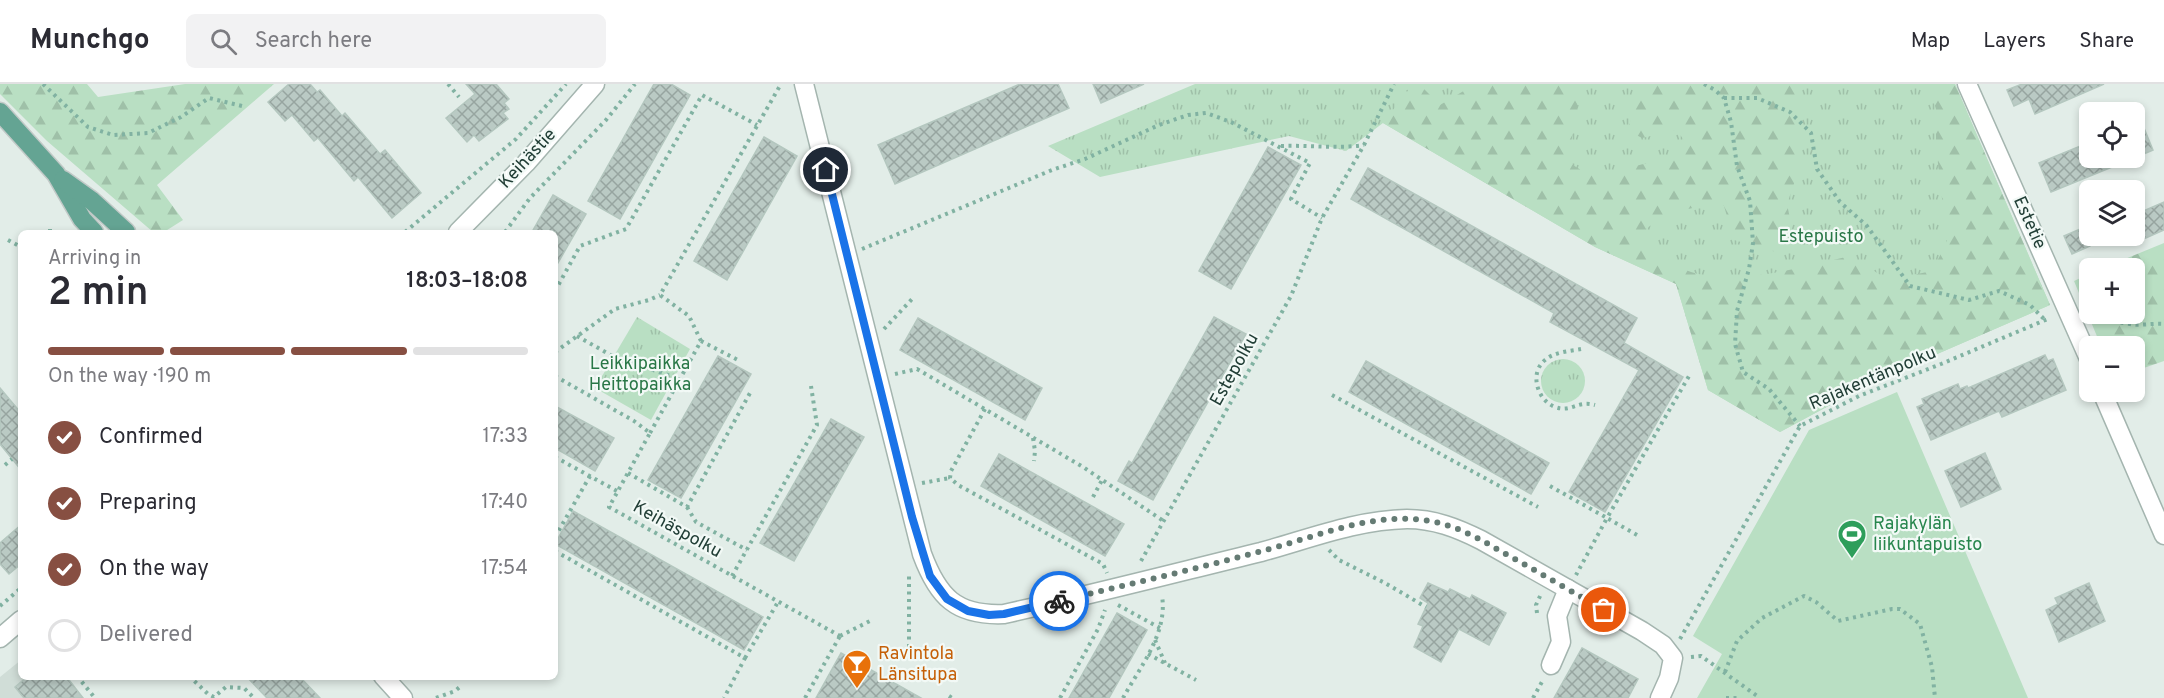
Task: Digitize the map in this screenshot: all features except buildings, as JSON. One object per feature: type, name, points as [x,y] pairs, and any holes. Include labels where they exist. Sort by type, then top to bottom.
[{"type":"main road","points":[[0,112],[56,174],[91,200],[124,230]]},
{"type":"main road","points":[[56,174],[82,219],[92,230]]},
{"type":"street","name":"Keihästie","points":[[460,230],[526,163],[595,84]]},
{"type":"street","points":[[804,84],[922,554],[930,576],[940,592],[958,607],[989,615],[1004,614],[1264,551],[1369,522],[1409,519],[1435,522],[1454,527],[1572,583],[1663,645],[1673,658],[1669,678],[1660,698]]},
{"type":"street","name":"Estetie","points":[[1967,84],[2079,336]]},
{"type":"street","points":[[2106,402],[2164,536]]},
{"type":"street","points":[[1551,665],[1561,642],[1557,616],[1572,583]]},
{"type":"street","points":[[0,638],[18,623]]},
{"type":"street","points":[[387,680],[403,698]]},
{"type":"path","points":[[43,84],[87,127],[113,135],[148,133],[181,117],[209,98],[246,107]]},
{"type":"path","points":[[448,84],[459,97]]},
{"type":"path","points":[[407,230],[516,139],[566,84]]},
{"type":"path","points":[[506,230],[530,198],[606,120],[635,84]]},
{"type":"path","points":[[558,350],[615,309],[660,295],[781,84]]},
{"type":"path","name":"Estepolku","points":[[1137,567],[1165,522],[1291,296],[1322,218],[1364,145],[1394,84]]},
{"type":"path","points":[[1704,84],[1724,98],[1731,122],[1737,166],[1750,201],[1753,243],[1749,269],[1737,311],[1735,344],[1743,372],[1768,389],[1800,426]]},
{"type":"path","points":[[558,286],[580,246],[626,229],[702,95],[757,125]]},
{"type":"path","points":[[1724,98],[1757,98],[1791,112],[1811,133],[1817,169],[1840,202],[1867,226],[1910,285],[1969,300],[1999,291],[2030,305],[2045,320]]},
{"type":"path","points":[[847,255],[1085,159],[1159,125],[1188,115],[1206,113],[1231,122],[1310,163],[1291,199],[1322,218]]},
{"type":"path","points":[[1280,146],[1311,145],[1346,148],[1364,145]]},
{"type":"path","points":[[8,240],[18,245]]},
{"type":"path","points":[[660,295],[689,316],[701,341],[738,360]]},
{"type":"path","points":[[883,330],[914,297]]},
{"type":"path","name":"Rajakentänpolku","points":[[1673,658],[1681,634],[1800,426],[1859,396],[2045,320],[2071,317],[2116,320],[2131,325],[2164,324]]},
{"type":"path","points":[[577,336],[614,357],[680,379]]},
{"type":"path","name":"Keihäspolku","points":[[701,341],[609,507],[840,636]]},
{"type":"path","points":[[1581,349],[1545,360],[1537,376],[1537,386],[1540,395],[1555,407],[1564,409],[1584,402],[1595,405]]},
{"type":"path","points":[[894,374],[917,369],[1033,437],[1165,522]]},
{"type":"path","points":[[1572,583],[1689,376]]},
{"type":"path","points":[[558,378],[634,421],[650,433]]},
{"type":"path","points":[[732,576],[817,425],[811,386]]},
{"type":"path","points":[[687,507],[750,393]]},
{"type":"path","points":[[1332,395],[1538,507]]},
{"type":"path","points":[[950,478],[951,471],[985,409]]},
{"type":"path","points":[[1033,437],[1034,461]]},
{"type":"path","points":[[5,465],[12,459]]},
{"type":"path","points":[[558,459],[618,492]]},
{"type":"path","points":[[628,473],[687,507],[696,522],[747,550]]},
{"type":"path","points":[[558,532],[590,476]]},
{"type":"path","points":[[922,483],[950,478]]},
{"type":"path","points":[[950,478],[958,485],[1103,564],[1107,574]]},
{"type":"path","points":[[1093,497],[1102,480]]},
{"type":"path","points":[[1550,486],[1637,535]]},
{"type":"path","points":[[1313,536],[1339,560],[1426,607]]},
{"type":"path","points":[[558,553],[745,658]]},
{"type":"path","points":[[909,572],[909,648]]},
{"type":"path","points":[[0,606],[18,591]]},
{"type":"path","points":[[1123,698],[1160,628],[1164,606],[1161,592]]},
{"type":"path","points":[[1725,672],[1737,641],[1762,618],[1804,596],[1816,602],[1838,621],[1900,609],[1920,624],[1932,667],[1935,698]]},
{"type":"path","points":[[724,698],[778,602]]},
{"type":"path","points":[[1060,698],[1098,629],[1106,606]]},
{"type":"path","points":[[1130,611],[1160,628]]},
{"type":"path","points":[[805,698],[840,636],[870,621]]},
{"type":"path","points":[[1155,640],[1165,663]]},
{"type":"path","points":[[1148,654],[1196,680]]},
{"type":"path","points":[[1673,658],[1701,656],[1760,698]]},
{"type":"path","points":[[79,680],[95,698]]},
{"type":"path","points":[[193,680],[214,697],[226,687],[244,688],[254,698]]},
{"type":"path","points":[[436,698],[455,691],[461,686]]},
{"type":"path","points":[[1726,698],[1738,698]]},
{"type":"shaded area","points":[[18,662],[18,680],[69,680],[84,698],[0,698],[0,677]]},
{"type":"green space","points":[[0,84],[87,84],[98,97],[185,84],[274,84],[157,185],[183,220],[167,230],[151,230],[47,141],[0,94]]},
{"type":"green space","name":"Estepuisto","points":[[1195,84],[1955,84],[2050,305],[1875,381],[1780,432],[1708,390],[1676,284],[1595,247],[1383,123],[1346,151],[1289,136],[1100,177],[1048,146]]},
{"type":"green space","name":"Estepuisto","points":[[1413,84],[1419,84],[1440,105],[1472,86],[1482,84],[1584,84],[1579,95],[1568,162],[1581,170],[1610,172],[1673,157],[1685,141],[1676,130],[1642,138],[1627,130],[1644,84],[1795,84],[1799,148],[1796,178],[1787,204],[1794,238],[1776,252],[1734,240],[1724,206],[1700,207],[1677,212],[1655,223],[1636,237],[1685,269],[1709,276],[1729,277],[1771,273],[1851,256],[1888,280],[1932,271],[1947,242],[1936,146],[1936,109],[1928,84],[1955,84],[2050,305],[1875,381],[1780,432],[1708,390],[1676,284],[1595,247],[1383,123]]},
{"type":"green space","points":[[2164,243],[2164,361],[2145,368],[2145,336],[2097,336],[2092,324],[2145,324],[2145,258],[2127,258]]},
{"type":"green space","points":[[2079,279],[2079,293],[2074,281]]},
{"type":"green space","name":"Leikkipaikka Heittopaikka","points":[[637,317],[690,349],[651,420],[595,388]]},
{"type":"green space","points":[[1563,359],[1578,366],[1585,381],[1578,396],[1563,403],[1548,396],[1541,381],[1548,366]]},
{"type":"green space","name":"Rajakylän liikuntapuisto","points":[[1897,392],[2028,698],[1697,698],[1722,654],[1693,636],[1809,430]]},
{"type":"way so far","points":[[1059,601],[1264,551],[1369,522],[1409,519],[1454,527],[1604,610]]},
{"type":"place","name":"Rajakylän liikuntapuisto","points":[[1852,560]]},
{"type":"place","name":"Ravintola Länsitupa","points":[[857,690]]},
{"type":"route","points":[[826,170],[912,517],[930,576],[947,599],[968,611],[989,615],[1004,614],[1059,601]]}]
